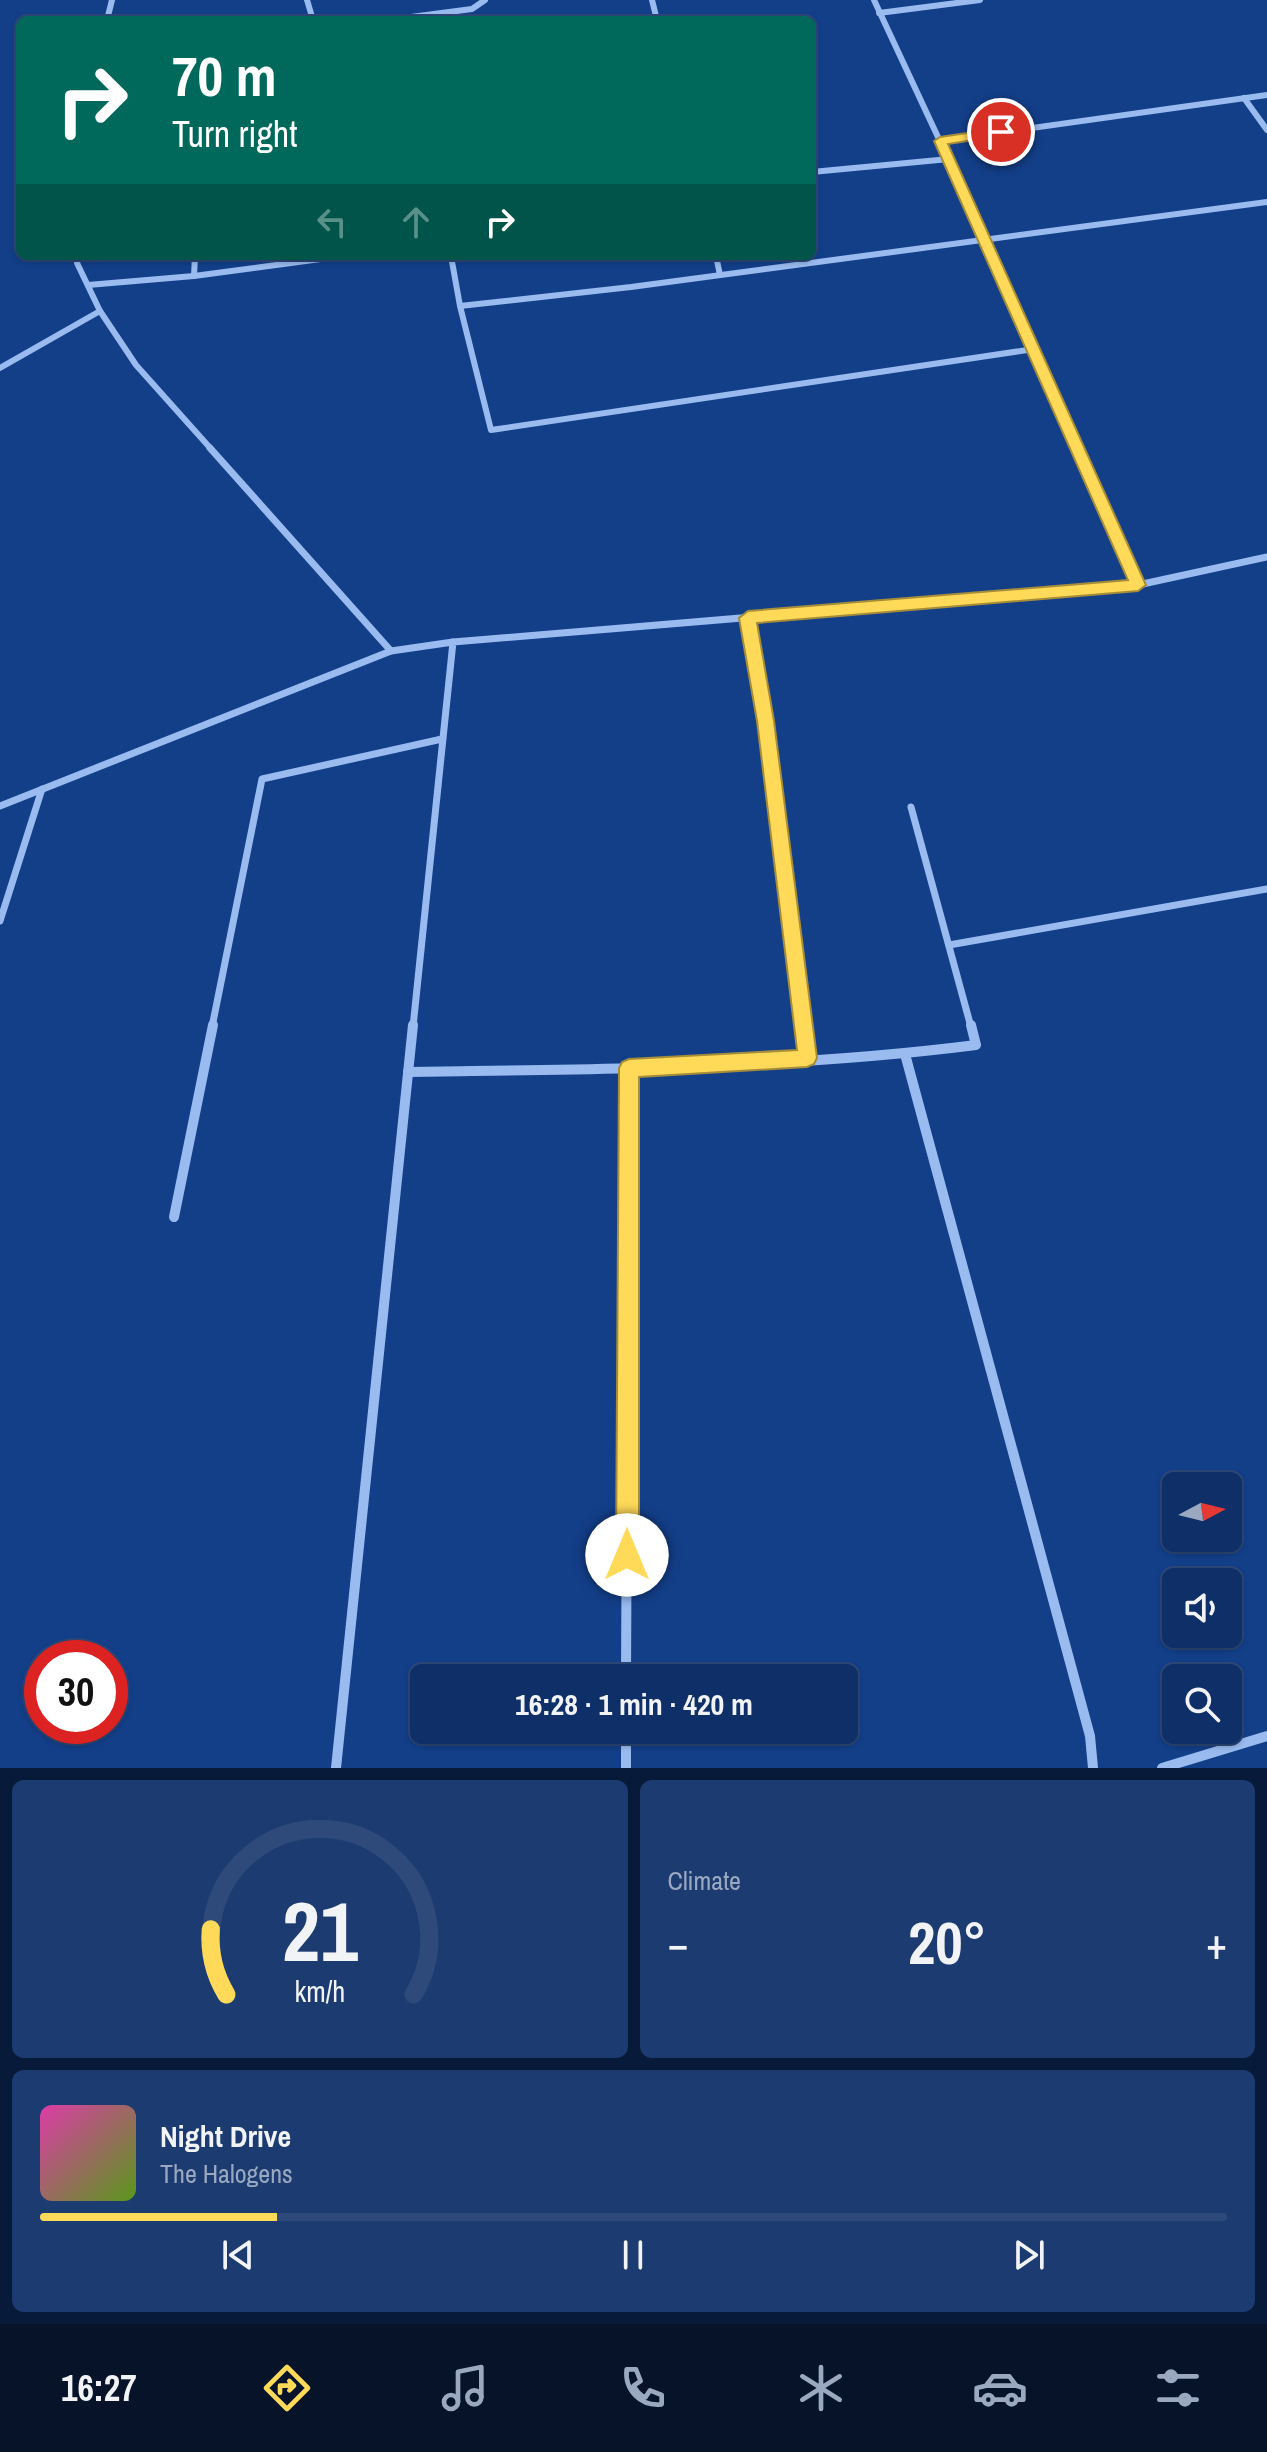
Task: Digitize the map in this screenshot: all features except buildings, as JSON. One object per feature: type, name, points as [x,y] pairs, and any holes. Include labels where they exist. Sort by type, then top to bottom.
[{"type":"street","points":[[874,0],[986,240],[1138,585]]},
{"type":"street","points":[[879,13],[980,0]]},
{"type":"street","points":[[419,16],[472,9],[483,1]]},
{"type":"street","points":[[940,141],[1267,95]]},
{"type":"street","points":[[1244,98],[1267,130]]},
{"type":"street","points":[[816,172],[949,159]]},
{"type":"street","points":[[460,306],[720,275],[1267,202]]},
{"type":"street","points":[[78,260],[100,311],[136,365],[391,651]]},
{"type":"street","points":[[194,276],[195,260]]},
{"type":"street","points":[[88,285],[194,276],[313,260]]},
{"type":"street","points":[[452,260],[491,430],[1034,349]]},
{"type":"street","points":[[717,260],[720,275]]},
{"type":"street","points":[[0,368],[100,311]]},
{"type":"street","points":[[0,806],[391,651],[453,642],[1138,585],[1267,557]]},
{"type":"street","points":[[748,618],[765,721],[807,1058]]},
{"type":"street","points":[[336,1768],[453,642]]},
{"type":"street","points":[[174,1217],[262,779],[442,739]]},
{"type":"street","points":[[0,921],[42,789]]},
{"type":"street","points":[[408,1072],[629,1068],[905,1054],[976,1045],[911,807]]},
{"type":"street","points":[[949,945],[1267,889]]},
{"type":"street","points":[[905,1054],[1086,1721],[1093,1768]]},
{"type":"street","points":[[626,1664],[629,1068]]},
{"type":"street","points":[[1162,1768],[1267,1736]]},
{"type":"street","points":[[626,1744],[626,1768]]},
{"type":"route","points":[[627,1555],[629,1068],[807,1058],[765,721],[748,618],[1138,585],[940,141],[1001,132]]}]
